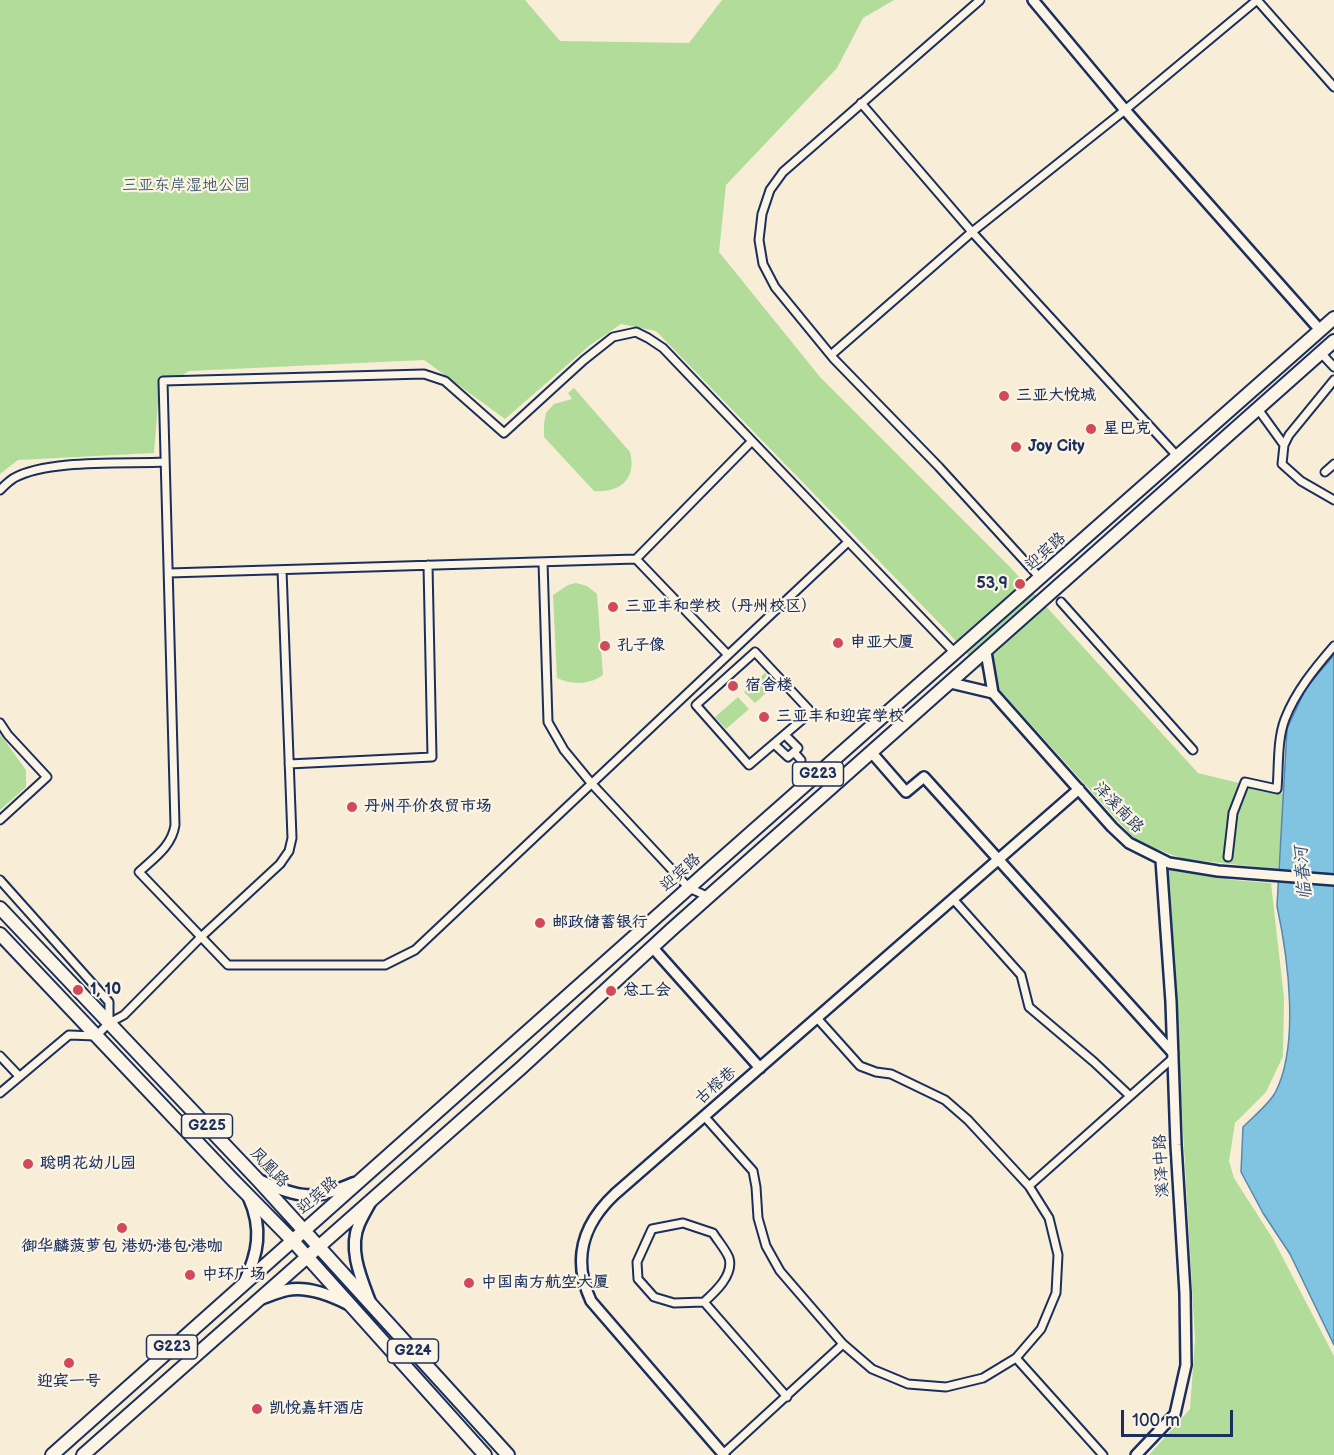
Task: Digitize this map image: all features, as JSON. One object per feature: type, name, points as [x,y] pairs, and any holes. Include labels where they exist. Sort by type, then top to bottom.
[{"type":"highway","name":"迎宾路","points":[[52,1455],[710,869],[1334,318]]},
{"type":"highway","name":"迎宾路","points":[[83,1455],[1334,341]]},
{"type":"highway","points":[[710,869],[724,885]]},
{"type":"highway","points":[[672,929],[689,888]]},
{"type":"highway","name":"凤凰路","points":[[0,908],[258,1180],[508,1455]]},
{"type":"highway","points":[[662,913],[672,917],[672,929]]},
{"type":"highway","name":"凤凰路","points":[[0,934],[307,1256],[485,1455]]},
{"type":"main road","points":[[258,1180],[281,1191],[308,1197],[330,1193],[360,1181]]},
{"type":"main road","points":[[243,1284],[254,1263],[258,1233],[255,1211],[246,1192]]},
{"type":"main road","points":[[371,1305],[358,1273],[355,1248],[357,1226],[372,1198]]},
{"type":"main road","points":[[256,1300],[288,1290],[309,1290],[332,1296],[352,1307]]},
{"type":"street","points":[[980,0],[783,172],[770,190],[762,213],[759,240],[763,264],[775,287],[831,355],[939,467],[1041,579]]},
{"type":"street","points":[[1033,0],[1125,110],[1320,330]]},
{"type":"street","points":[[831,355],[972,232],[1125,110],[1257,0],[1334,87]]},
{"type":"street","points":[[861,103],[972,232],[1178,456]]},
{"type":"street","points":[[849,542],[415,950],[385,965],[234,967],[224,962],[140,872],[167,846],[175,825],[163,381],[424,374],[445,381],[504,433],[584,360],[613,337],[636,332],[663,348],[849,542],[955,653]]},
{"type":"street","points":[[1321,353],[1334,368]]},
{"type":"street","points":[[1334,380],[1289,435],[1284,445],[1282,464],[1301,481],[1334,500]]},
{"type":"street","points":[[1258,409],[1284,445]]},
{"type":"street","points":[[169,573],[636,559],[752,441]]},
{"type":"street","points":[[0,490],[13,478],[49,466],[165,462]]},
{"type":"street","points":[[1325,472],[1334,464]]},
{"type":"street","points":[[636,559],[728,655]]},
{"type":"street","points":[[543,562],[548,722],[564,750],[592,784],[689,888],[709,897]]},
{"type":"street","points":[[289,764],[432,757],[428,565]]},
{"type":"street","points":[[0,1093],[69,1035],[96,1036],[109,1023],[124,1015],[201,937],[280,864],[289,851],[292,838],[282,570]]},
{"type":"street","points":[[1061,602],[1193,750]]},
{"type":"street","points":[[1228,857],[1233,813],[1245,782],[1277,789],[1284,720],[1306,680],[1334,646]]},
{"type":"street","points":[[755,652],[812,712],[785,735],[749,765],[695,703],[755,652]]},
{"type":"street","points":[[951,683],[993,693],[986,652]]},
{"type":"street","name":"泽溪南路","points":[[993,693],[1129,843],[1161,860],[1190,867],[1261,876],[1334,880]]},
{"type":"street","points":[[0,723],[8,735],[47,777],[0,820]]},
{"type":"street","points":[[774,744],[788,757],[798,748],[785,735]]},
{"type":"street","points":[[794,752],[801,760]]},
{"type":"street","points":[[872,753],[906,792],[924,777],[1173,1056],[1029,1186]]},
{"type":"street","name":"古榕巷","points":[[723,1455],[596,1309],[584,1285],[581,1267],[584,1239],[598,1212],[704,1116],[1079,789]]},
{"type":"street","name":"溪泽中路","points":[[1136,1455],[1175,1414],[1186,1365],[1185,1293],[1161,860]]},
{"type":"street","points":[[0,880],[109,1002],[109,1023]]},
{"type":"street","points":[[953,899],[1021,975],[1029,1007],[1130,1096]]},
{"type":"street","points":[[653,948],[760,1068]]},
{"type":"street","points":[[704,1116],[753,1171],[758,1218],[766,1246],[780,1271],[843,1344],[872,1369],[908,1384],[946,1387],[983,1378],[1016,1358],[1041,1329],[1056,1293],[1059,1256],[1049,1218],[1029,1186],[968,1120],[945,1100],[891,1074],[876,1072],[860,1066],[817,1018]]},
{"type":"street","points":[[0,1056],[19,1076]]},
{"type":"street","points":[[682,1223],[714,1233],[729,1258],[729,1269],[720,1288],[704,1302],[674,1303],[654,1297],[639,1279],[637,1262],[652,1229],[682,1223]]},
{"type":"street","points":[[704,1302],[787,1397]]},
{"type":"street","points":[[723,1455],[843,1344]]},
{"type":"street","points":[[1016,1358],[1103,1455]]},
{"type":"green space","name":"三亚东岸湿地公园","points":[[0,0],[525,0],[560,41],[689,43],[722,0],[894,0],[863,18],[837,68],[726,185],[719,252],[820,377],[1010,567],[1198,773],[1284,794],[1278,869],[1183,859],[1136,841],[945,629],[656,331],[621,324],[589,346],[505,419],[424,360],[189,371],[159,390],[154,453],[18,460],[0,474]]},
{"type":"green space","points":[[574,388],[630,452],[632,462],[629,477],[619,487],[612,490],[594,491],[544,437],[546,413],[554,404],[572,399],[568,393]]},
{"type":"green space","points":[[576,583],[587,586],[597,594],[603,675],[592,681],[580,683],[557,678],[553,595],[568,585]]},
{"type":"green space","points":[[765,673],[776,684],[755,703],[744,692]]},
{"type":"green space","points":[[738,697],[749,709],[726,729],[715,717]]},
{"type":"green space","points":[[0,734],[26,770],[26,787],[0,810]]},
{"type":"green space","points":[[1168,870],[1271,883],[1284,998],[1283,1056],[1266,1092],[1235,1123],[1229,1161],[1234,1178],[1273,1239],[1334,1356],[1334,1455],[1149,1455],[1190,1409],[1195,1339]]},
{"type":"water","name":"临春河","points":[[1334,655],[1334,1345],[1290,1254],[1263,1213],[1241,1172],[1243,1127],[1275,1093],[1283,1074],[1290,1027],[1288,975],[1277,906],[1287,729],[1306,688]]},
{"type":"place","name":"三亚大悦城","points":[[1004,396]]},
{"type":"place","name":"星巴克","points":[[1091,429]]},
{"type":"place","name":"Joy City","points":[[1016,447]]},
{"type":"place","name":"53,9","points":[[1020,584]]},
{"type":"place","name":"三亚丰和学校（丹州校区）","points":[[613,607]]},
{"type":"place","name":"申亚大厦","points":[[838,643]]},
{"type":"place","name":"孔子像","points":[[605,646]]},
{"type":"place","name":"宿舍楼","points":[[733,686]]},
{"type":"place","name":"三亚丰和迎宾学校","points":[[764,717]]},
{"type":"place","name":"丹州平价农贸市场","points":[[352,807]]},
{"type":"place","name":"邮政储蓄银行","points":[[540,923]]},
{"type":"place","name":"1, 10","points":[[78,990]]},
{"type":"place","name":"总工会","points":[[611,991]]},
{"type":"place","name":"聪明花幼儿园","points":[[28,1164]]},
{"type":"place","name":"御华麟菠萝包 港奶·港包·港咖","points":[[122,1228]]},
{"type":"place","name":"中环广场","points":[[190,1275]]},
{"type":"place","name":"中国南方航空大厦","points":[[469,1283]]},
{"type":"place","name":"迎宾一号","points":[[69,1363]]},
{"type":"place","name":"凯悦嘉轩酒店","points":[[257,1409]]}]
